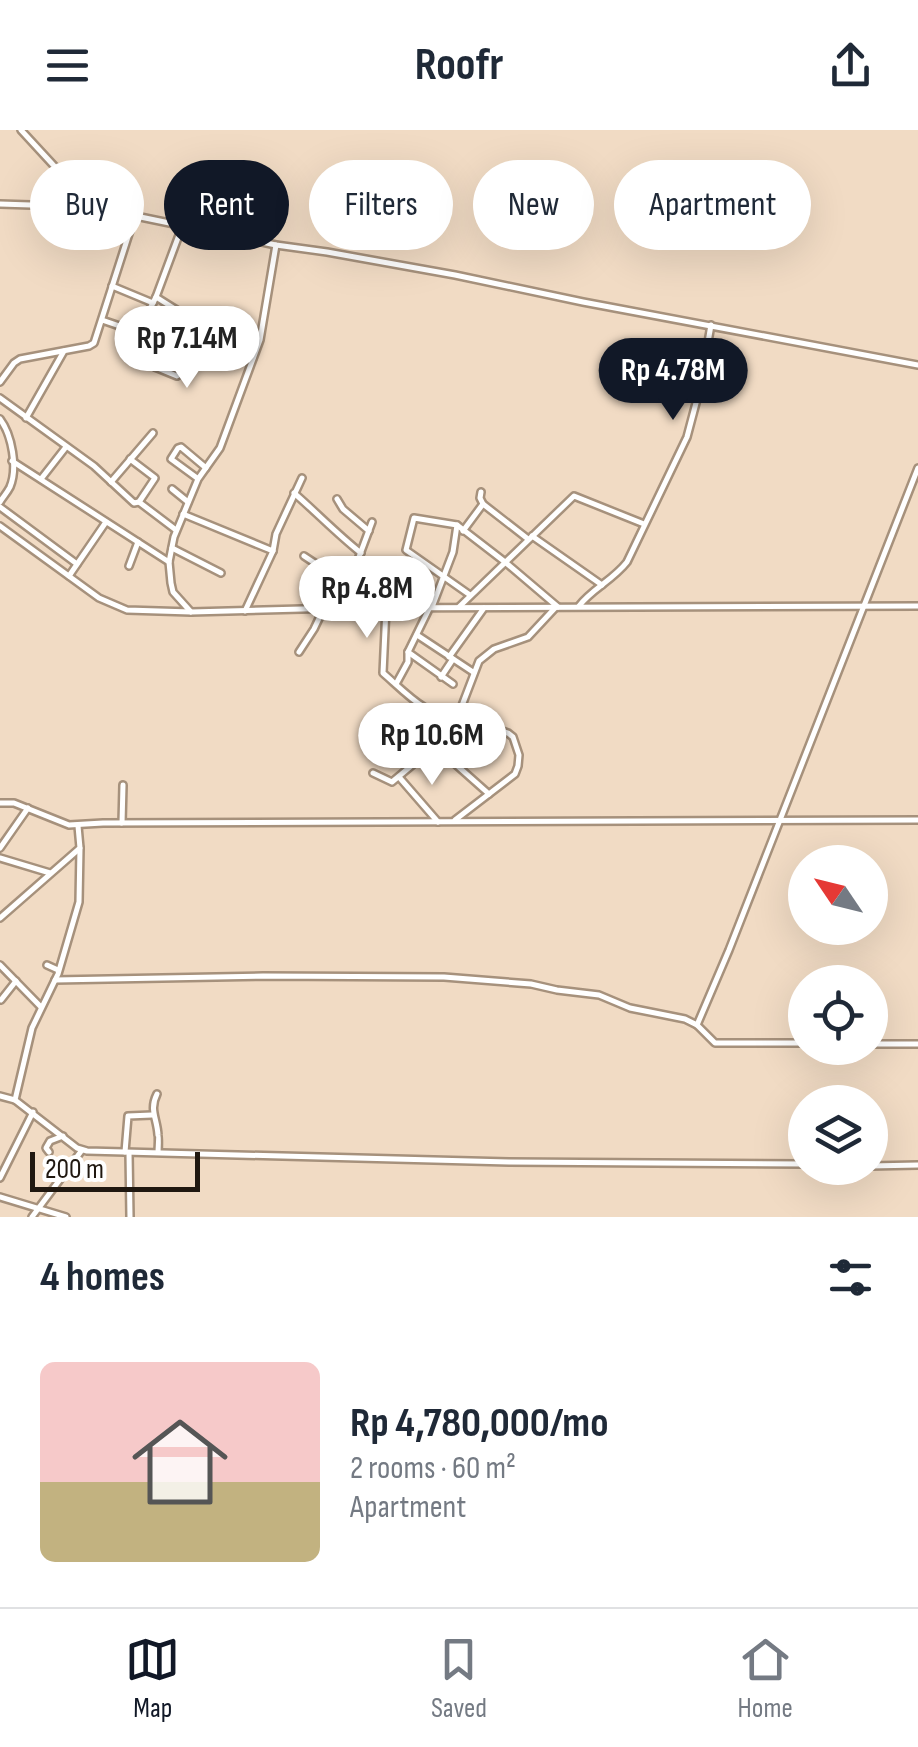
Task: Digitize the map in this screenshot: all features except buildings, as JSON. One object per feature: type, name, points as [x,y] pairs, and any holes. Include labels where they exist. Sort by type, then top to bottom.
[{"type":"street","points":[[22,130],[49,160]]},
{"type":"street","points":[[0,204],[30,205]]},
{"type":"street","points":[[289,247],[918,365]]},
{"type":"street","points":[[0,382],[20,359],[94,343],[124,250]]},
{"type":"street","points":[[102,320],[137,332],[173,250]]},
{"type":"street","points":[[191,612],[173,592],[169,562],[176,530],[198,479],[220,448],[253,358],[264,323],[275,250]]},
{"type":"street","points":[[112,286],[154,300],[253,358]]},
{"type":"street","points":[[155,367],[182,315]]},
{"type":"street","points":[[578,606],[627,562],[688,437],[711,325]]},
{"type":"street","points":[[140,356],[155,367],[180,375],[207,331]]},
{"type":"street","points":[[26,418],[64,350]]},
{"type":"street","points":[[0,398],[94,466],[134,503],[139,502],[176,530]]},
{"type":"street","points":[[0,419],[10,440],[12,460],[10,486],[0,505],[77,564]]},
{"type":"street","points":[[111,482],[154,434]]},
{"type":"street","points":[[41,480],[66,447]]},
{"type":"street","points":[[198,479],[170,457],[181,447],[206,468]]},
{"type":"street","points":[[130,459],[156,478],[139,502]]},
{"type":"street","points":[[12,460],[169,562]]},
{"type":"street","points":[[697,1025],[918,468]]},
{"type":"street","points":[[245,611],[302,478]]},
{"type":"street","points":[[172,489],[188,502]]},
{"type":"street","points":[[481,492],[484,504],[602,585]]},
{"type":"street","points":[[294,493],[361,552]]},
{"type":"street","points":[[458,608],[574,496],[644,524]]},
{"type":"street","points":[[337,498],[343,510],[369,531]]},
{"type":"street","points":[[396,684],[454,552],[460,528],[484,504]]},
{"type":"street","points":[[183,514],[273,551]]},
{"type":"street","points":[[470,595],[406,550],[414,518],[460,528],[557,607]]},
{"type":"street","points":[[69,576],[106,522]]},
{"type":"street","points":[[340,608],[372,522]]},
{"type":"street","points":[[0,526],[107,603],[127,610],[918,606]]},
{"type":"street","points":[[129,566],[138,542]]},
{"type":"street","points":[[172,548],[222,572]]},
{"type":"street","points":[[304,556],[348,586]]},
{"type":"street","points":[[373,773],[390,782],[435,746],[454,717],[479,660],[528,637],[557,607]]},
{"type":"street","points":[[386,608],[383,673],[426,708],[508,733],[516,744],[519,755],[515,774],[452,822]]},
{"type":"street","points":[[441,676],[484,608]]},
{"type":"street","points":[[299,652],[324,610]]},
{"type":"street","points":[[417,635],[473,672]]},
{"type":"street","points":[[408,652],[452,684]]},
{"type":"street","points":[[435,746],[490,794]]},
{"type":"street","points":[[399,777],[438,822]]},
{"type":"street","points":[[122,823],[124,784]]},
{"type":"street","points":[[0,802],[14,803],[78,826],[918,820]]},
{"type":"street","points":[[0,848],[28,808]]},
{"type":"street","points":[[15,1100],[32,1028],[55,980],[80,894],[78,826]]},
{"type":"street","points":[[0,918],[80,848]]},
{"type":"street","points":[[0,858],[54,872]]},
{"type":"street","points":[[47,965],[58,970]]},
{"type":"street","points":[[0,966],[41,1007]]},
{"type":"street","points":[[55,980],[444,977],[531,984],[599,995],[630,1008],[684,1019],[697,1025],[715,1043],[788,1043]]},
{"type":"street","points":[[1,1000],[16,981]]},
{"type":"street","points":[[888,1044],[918,1044]]},
{"type":"street","points":[[157,1094],[152,1115],[157,1127],[158,1152]]},
{"type":"street","points":[[0,1096],[15,1100],[82,1150],[509,1162],[788,1164]]},
{"type":"street","points":[[0,1178],[33,1112]]},
{"type":"street","points":[[130,1217],[128,1116],[152,1115]]},
{"type":"street","points":[[49,1152],[46,1148],[50,1142],[63,1136]]},
{"type":"street","points":[[32,1217],[82,1150]]},
{"type":"street","points":[[0,1158],[8,1163]]},
{"type":"street","points":[[888,1166],[918,1165]]},
{"type":"street","points":[[0,1197],[66,1217]]}]
